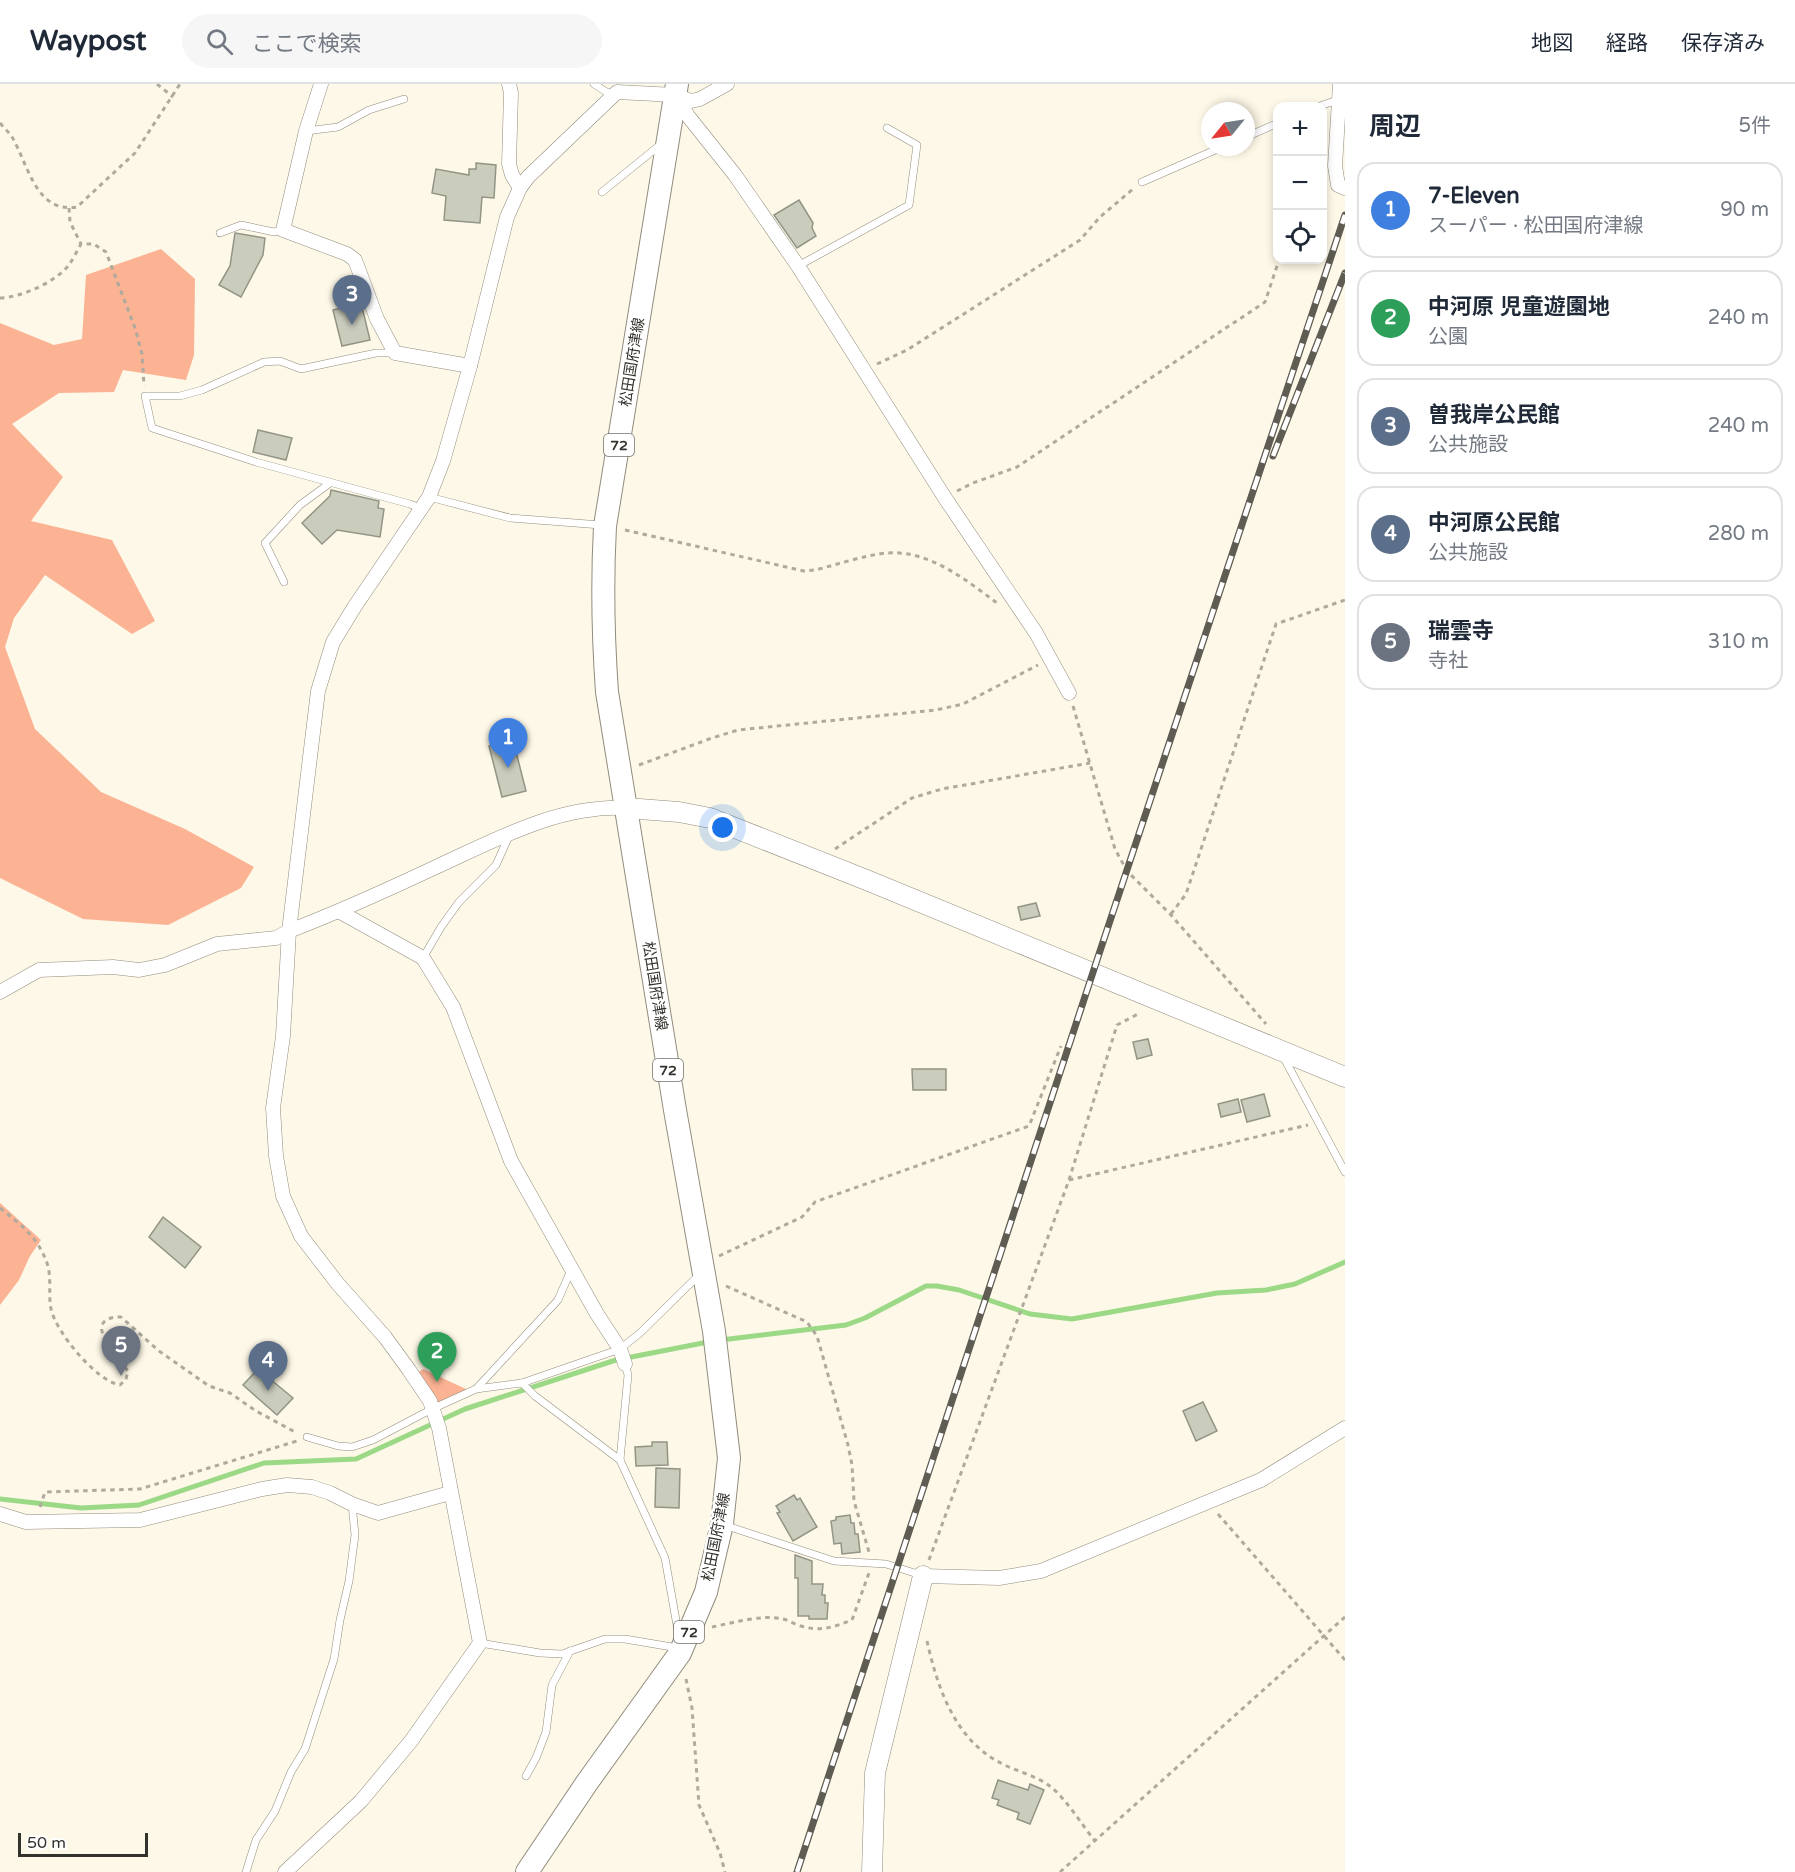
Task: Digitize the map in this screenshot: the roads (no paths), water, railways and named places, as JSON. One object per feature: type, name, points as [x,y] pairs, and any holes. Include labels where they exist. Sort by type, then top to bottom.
[{"type":"main road","name":"松田国府津線","points":[[526,1872],[683,1644],[706,1592],[722,1524],[729,1458],[715,1339],[620,772],[608,692],[602,627],[605,525],[676,90]]},
{"type":"street","points":[[321,84],[306,131],[283,230],[346,254],[355,260],[377,319],[395,353],[470,366]]},
{"type":"street","points":[[509,84],[511,93],[510,165],[512,175],[520,188]]},
{"type":"street","points":[[285,1872],[361,1801],[411,1741],[480,1643],[439,1428],[430,1401],[385,1337],[338,1284],[301,1236],[283,1196],[276,1156],[273,1108],[283,1036],[289,931],[318,691],[333,642],[429,497],[470,366],[507,217],[520,188],[528,177],[620,88],[676,90],[691,101],[700,99],[727,84]]},
{"type":"street","points":[[1340,84],[1335,166],[1338,184],[1345,188]]},
{"type":"street","points":[[676,90],[687,116],[735,175],[798,266],[945,498],[1036,633],[1069,693]]},
{"type":"street","points":[[0,992],[39,970],[113,967],[139,970],[165,965],[217,944],[276,938],[340,912],[511,832],[558,816],[603,807],[626,808],[679,812],[710,818],[1345,1077]]},
{"type":"street","points":[[340,912],[423,957],[453,1006],[511,1161],[622,1355]]},
{"type":"street","points":[[872,1872],[875,1773],[923,1576],[999,1578],[1041,1570],[1261,1480],[1345,1428]]},
{"type":"street","points":[[0,1514],[26,1522],[140,1520],[262,1489],[287,1485],[321,1490],[352,1504],[378,1512],[450,1493]]},
{"type":"lane","points":[[594,84],[608,93],[620,88]]},
{"type":"lane","points":[[306,131],[339,127],[369,110],[404,99]]},
{"type":"lane","points":[[1327,104],[1340,99]]},
{"type":"lane","points":[[1255,133],[1273,125]]},
{"type":"lane","points":[[798,266],[909,205],[917,145],[887,128]]},
{"type":"lane","points":[[602,192],[669,138]]},
{"type":"lane","points":[[1142,182],[1201,156]]},
{"type":"lane","points":[[220,233],[241,225],[274,232],[283,230]]},
{"type":"lane","points":[[395,353],[376,353],[302,369],[280,361],[264,362],[202,390],[180,396],[145,396],[152,428],[256,462],[399,500],[422,509]]},
{"type":"lane","points":[[284,582],[265,543],[300,505],[330,483]]},
{"type":"lane","points":[[429,497],[510,518],[605,525]]},
{"type":"lane","points":[[423,957],[459,902],[496,865],[511,832]]},
{"type":"lane","points":[[1281,1051],[1345,1172]]},
{"type":"lane","points":[[476,1389],[558,1300],[571,1269]]},
{"type":"lane","points":[[307,1437],[338,1446],[352,1446],[373,1440],[476,1389],[522,1383],[622,1355],[703,1270]]},
{"type":"lane","points":[[620,1460],[628,1375],[622,1355]]},
{"type":"lane","points":[[480,1643],[540,1653],[562,1654],[604,1640],[625,1639],[683,1644],[664,1558],[620,1460],[535,1396],[522,1383]]},
{"type":"lane","points":[[246,1872],[256,1840],[275,1811],[291,1772],[305,1749],[334,1659],[340,1620],[350,1581],[355,1535],[352,1504]]},
{"type":"lane","points":[[722,1524],[834,1561],[886,1564],[923,1576]]},
{"type":"lane","points":[[526,1776],[537,1758],[546,1732],[552,1685],[570,1651]]},
{"type":"waterway","points":[[721,1340],[846,1325],[865,1318],[926,1286],[959,1290],[1030,1314],[1072,1319],[1217,1293],[1266,1290],[1295,1284],[1345,1262]]},
{"type":"waterway","points":[[0,1499],[81,1508],[139,1505],[264,1463],[356,1459],[465,1409],[616,1360],[708,1342]]},
{"type":"railway","points":[[797,1872],[1345,215]]},
{"type":"railway","points":[[1273,456],[1345,273]]},
{"type":"place","name":"曽我岸公民館","points":[[352,325]]},
{"type":"place","name":"7-Eleven","points":[[508,768]]},
{"type":"place","name":"瑞雲寺","points":[[121,1376]]},
{"type":"place","name":"中河原 児童遊園地","points":[[437,1382]]},
{"type":"place","name":"中河原公民館","points":[[268,1391]]}]
